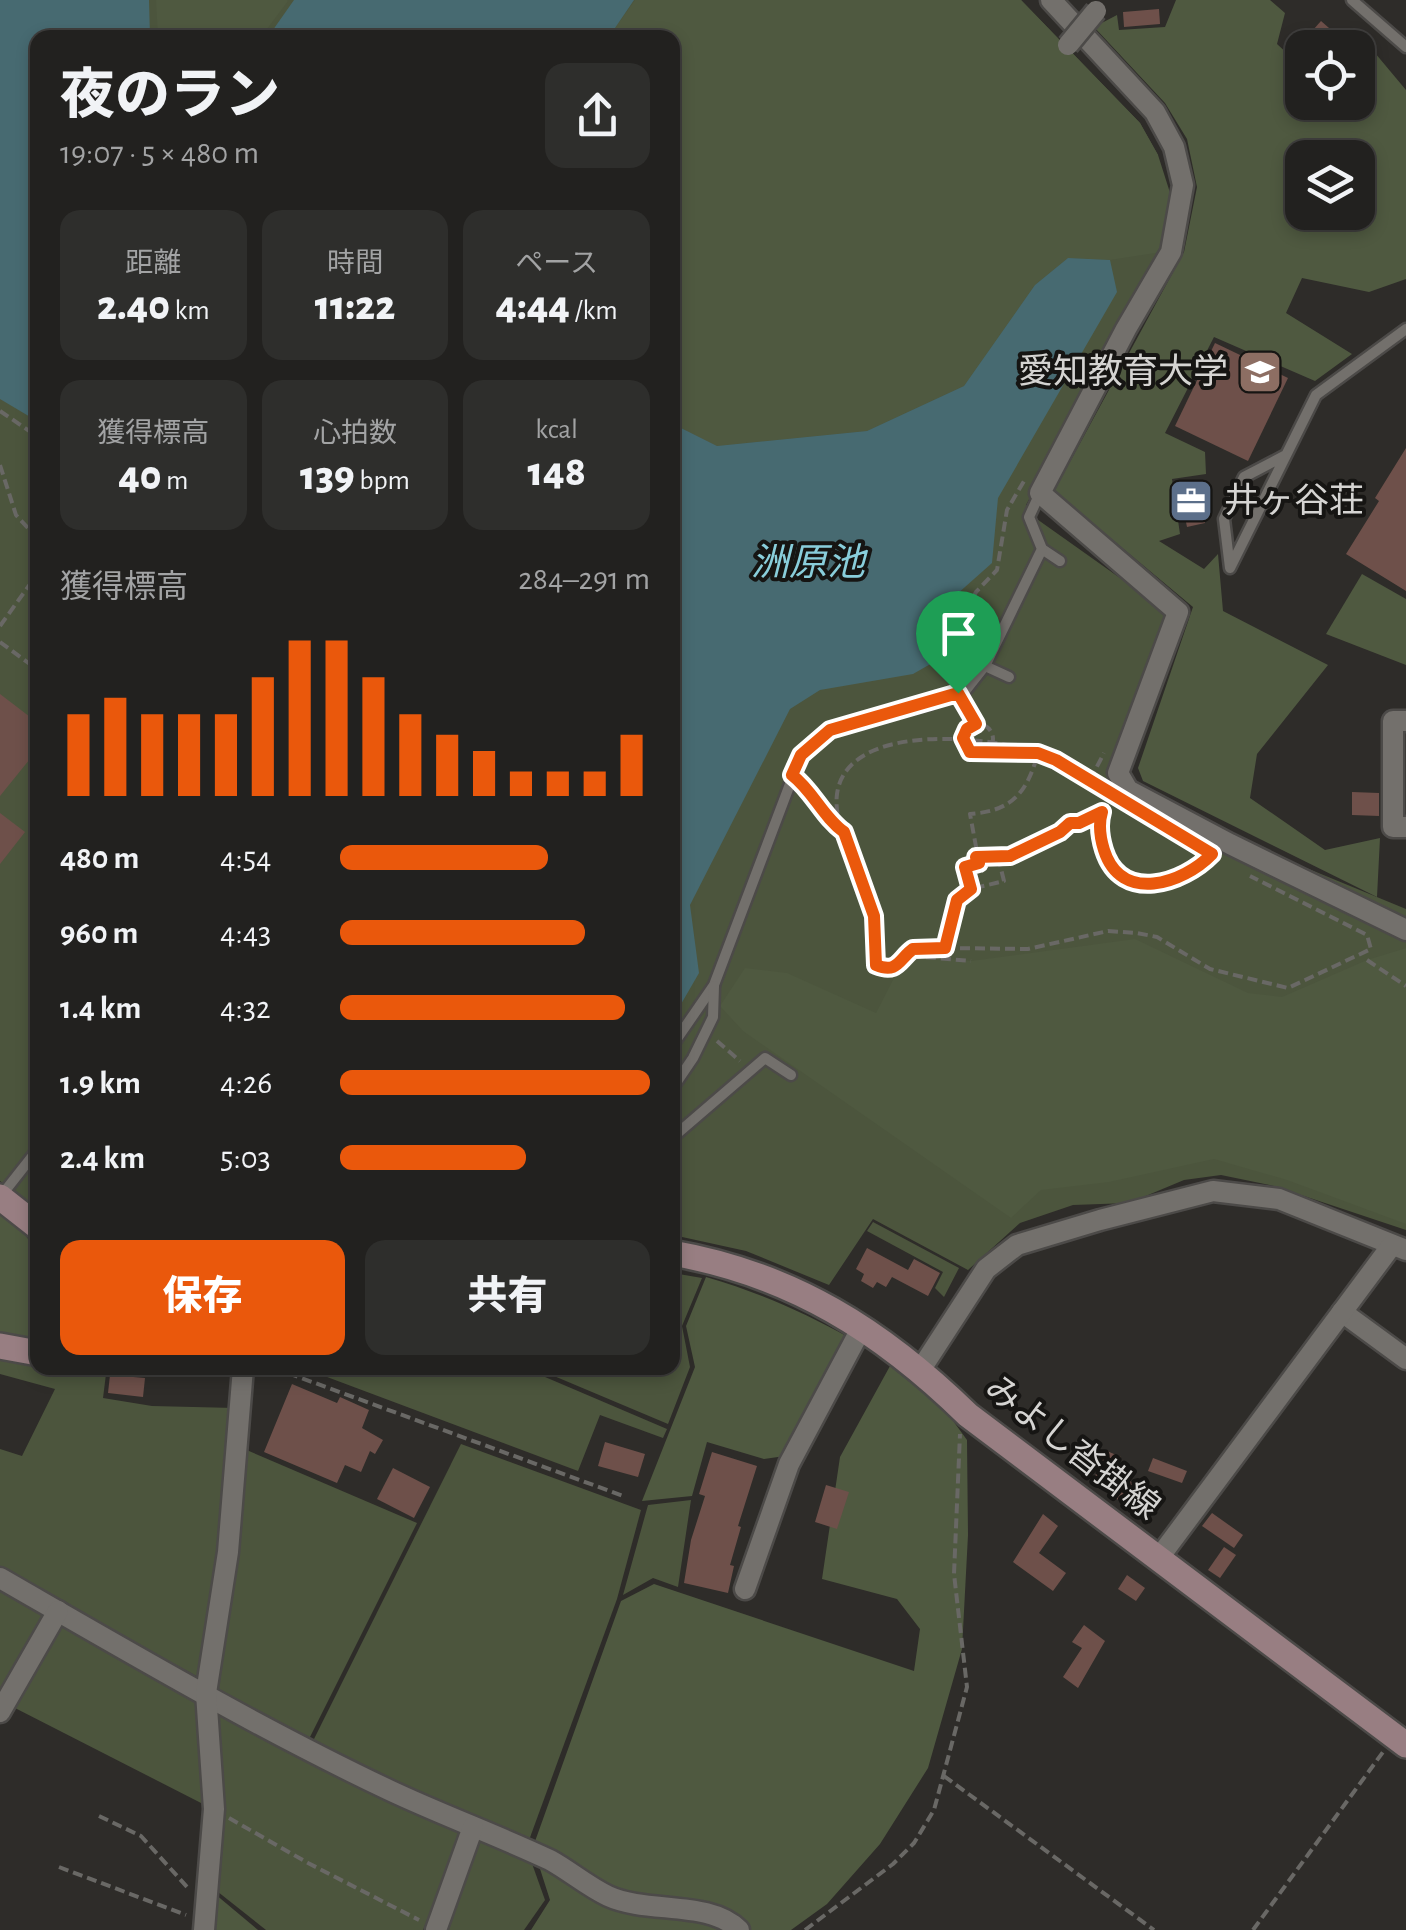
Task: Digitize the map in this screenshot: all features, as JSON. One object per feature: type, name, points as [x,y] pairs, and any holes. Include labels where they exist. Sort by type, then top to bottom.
[{"type":"main road","points":[[0,1197],[30,1221]]},
{"type":"main road","name":"みよし沓掛線","points":[[680,1255],[783,1283],[862,1328],[921,1369],[968,1415],[1158,1560],[1402,1734]]},
{"type":"main road","points":[[0,1346],[30,1351]]},
{"type":"street","points":[[1051,0],[1155,112],[1174,147],[1183,185],[1170,252],[1040,493],[1178,612],[1118,773],[1128,790],[1406,930]]},
{"type":"street","points":[[1068,45],[1099,5]]},
{"type":"street","points":[[1406,721],[1393,721],[1393,827],[1406,827]]},
{"type":"street","points":[[921,1369],[986,1269],[1017,1245],[1213,1191],[1279,1199],[1399,1247],[1342,1312],[1158,1560]]},
{"type":"street","points":[[1342,1312],[1406,1359]]},
{"type":"street","points":[[745,1590],[789,1464],[862,1328]]},
{"type":"street","points":[[204,1918],[214,1810],[206,1693],[228,1552],[241,1375]]},
{"type":"street","points":[[0,1578],[387,1789],[570,1871],[610,1897],[713,1915],[738,1930]]},
{"type":"street","points":[[0,1712],[58,1611]]},
{"type":"street","points":[[436,1929],[474,1826]]},
{"type":"lane","points":[[1352,0],[1406,47]]},
{"type":"lane","points":[[1286,455],[1244,477],[1224,519],[1230,568],[1316,395],[1406,329]]},
{"type":"lane","points":[[1040,493],[1030,518],[1042,549],[1060,561]]},
{"type":"lane","points":[[680,1034],[714,985],[801,755],[830,730],[966,690],[985,666],[1042,549]]},
{"type":"lane","points":[[985,666],[1009,677]]},
{"type":"lane","points":[[680,1075],[713,1017],[714,985]]},
{"type":"lane","points":[[680,1131],[765,1058],[791,1075]]},
{"type":"lane","points":[[0,1197],[30,1159]]},
{"type":"path","points":[[0,411],[30,431]]},
{"type":"path","points":[[0,464],[16,515],[30,530]]},
{"type":"path","points":[[0,626],[30,585]]},
{"type":"path","points":[[0,642],[30,664]]},
{"type":"path","points":[[958,693],[976,724],[990,729],[994,743],[984,754],[970,752]]},
{"type":"path","points":[[970,752],[963,738],[967,729],[976,724]]},
{"type":"path","points":[[1212,854],[1188,875],[1152,884],[1130,881],[1108,862],[1100,837],[1102,812],[1110,794],[1038,753],[994,742],[918,740],[860,756],[848,768],[837,796],[844,832],[874,916],[876,965],[885,968],[897,967],[913,949],[1028,949],[1108,930],[1157,937],[1210,969],[1288,988],[1371,949],[1367,936],[1245,873]]},
{"type":"path","points":[[1090,780],[1107,748]]},
{"type":"path","points":[[970,752],[1038,753]]},
{"type":"path","points":[[977,860],[970,814],[1008,806],[1022,790],[1038,753]]},
{"type":"path","points":[[792,775],[844,832]]},
{"type":"path","points":[[971,889],[965,867],[977,860],[1010,856],[1060,832],[1070,823],[1102,812]]},
{"type":"path","points":[[945,948],[957,900],[971,889],[1004,881],[998,858],[977,860]]},
{"type":"path","points":[[910,956],[971,961]]},
{"type":"path","points":[[1367,960],[1406,986]]},
{"type":"path","points":[[706,1032],[750,1070]]},
{"type":"path","points":[[293,1375],[626,1497]]},
{"type":"path","points":[[805,1930],[862,1890],[914,1843],[934,1810],[967,1688],[954,1574],[960,1427],[968,1415]]},
{"type":"path","points":[[1253,1930],[1402,1734]]},
{"type":"path","points":[[944,1775],[1154,1930]]},
{"type":"path","points":[[214,1810],[436,1929]]},
{"type":"path","points":[[98,1816],[141,1836],[204,1918]]},
{"type":"path","points":[[60,1868],[110,1889],[204,1918]]},
{"type":"green space","points":[[0,0],[1021,0],[1140,123],[1158,155],[1162,252],[1026,505],[1034,517],[1168,612],[1111,776],[1115,789],[1406,909],[1406,1230],[1274,1186],[1221,1175],[1184,1180],[1129,1203],[1073,1205],[1020,1223],[968,1270],[873,1219],[829,1285],[746,1251],[680,1237],[680,30],[30,30],[30,1205],[0,1181]]},
{"type":"green space","points":[[156,0],[288,1],[266,30],[158,30]]},
{"type":"green space","points":[[635,0],[1021,0],[1140,123],[1158,155],[1172,199],[1162,252],[1110,260],[1068,258],[1035,285],[964,386],[867,431],[717,446],[680,428],[680,30],[615,28]]},
{"type":"green space","points":[[1176,0],[1270,0],[1285,13],[1277,44],[1285,51],[1285,120],[1375,120],[1375,53],[1406,90],[1406,279],[1369,292],[1302,278],[1286,313],[1352,354],[1315,381],[1214,337],[1165,433],[1205,452],[1206,474],[1172,479],[1180,534],[1159,541],[1204,569],[1218,554],[1223,611],[1328,665],[1257,754],[1250,798],[1325,850],[1380,838],[1377,897],[1143,781],[1138,768],[1193,607],[1054,491],[1184,252],[1197,187],[1187,139],[1165,103],[1094,27],[1117,15],[1119,30],[1165,27]]},
{"type":"green space","points":[[1362,574],[1406,599],[1406,665],[1326,634]]},
{"type":"green space","points":[[1135,939],[1248,993],[1282,997],[1367,960],[1406,948],[1406,1224],[1287,1180],[1214,1159],[1109,1182],[1041,1190],[1011,1218],[743,1031],[720,1006],[745,968],[787,973],[876,1013],[896,974],[911,956],[971,961]]},
{"type":"green space","points":[[0,1214],[30,1241],[30,1337],[0,1335]]},
{"type":"green space","points":[[873,1222],[959,1268],[944,1297],[935,1288],[943,1272],[867,1231]]},
{"type":"green space","points":[[680,1274],[702,1278],[682,1326],[690,1367],[668,1424],[552,1375],[680,1375]]},
{"type":"green space","points":[[706,1277],[780,1303],[850,1338],[785,1456],[764,1459],[707,1442],[692,1496],[642,1501],[695,1367],[686,1326]]},
{"type":"green space","points":[[0,1355],[30,1361],[30,1375],[106,1375],[103,1398],[152,1406],[235,1408],[221,1550],[200,1678],[0,1570],[0,1449],[22,1456],[55,1389],[0,1374]]},
{"type":"green space","points":[[890,1366],[946,1411],[967,1440],[968,1535],[962,1649],[928,1768],[880,1844],[827,1904],[791,1930],[531,1930],[550,1900],[533,1847],[621,1601],[654,1584],[914,1671],[920,1629],[897,1599],[822,1579],[840,1457]]},
{"type":"green space","points":[[322,1375],[540,1375],[667,1429],[663,1438],[600,1415],[578,1471]]},
{"type":"green space","points":[[461,1444],[641,1510],[617,1599],[528,1843],[393,1785],[313,1741]]},
{"type":"green space","points":[[242,1448],[417,1523],[309,1739],[211,1688]]},
{"type":"green space","points":[[691,1500],[678,1587],[653,1578],[623,1595],[648,1505]]},
{"type":"green space","points":[[0,1588],[45,1615],[0,1693]]},
{"type":"green space","points":[[62,1622],[196,1697],[203,1804],[15,1708]]},
{"type":"green space","points":[[211,1701],[466,1829],[423,1930],[266,1930],[208,1884]]},
{"type":"green space","points":[[477,1835],[530,1858],[545,1900],[524,1930],[444,1930]]},
{"type":"green space","points":[[215,1894],[258,1930],[192,1930]]},
{"type":"water","points":[[0,0],[149,0],[150,30],[30,30],[30,417],[0,399]]},
{"type":"water","points":[[294,0],[634,0],[614,30],[273,30]]},
{"type":"water","name":"洲原池","points":[[1068,258],[1110,260],[1117,292],[998,498],[992,563],[956,595],[934,662],[913,674],[820,690],[790,709],[690,905],[699,973],[680,1006],[680,428],[717,446],[867,431],[964,386],[1035,285]]},
{"type":"building","points":[[1159,9],[1160,24],[1124,27],[1123,12]]},
{"type":"building","points":[[1321,21],[1331,30],[1313,30]]},
{"type":"building","points":[[1215,343],[1288,378],[1248,461],[1175,426]]},
{"type":"building","points":[[1406,448],[1406,591],[1346,554]]},
{"type":"building","points":[[1197,480],[1205,523],[1187,527],[1178,483]]},
{"type":"building","points":[[0,694],[30,717],[30,759],[0,796]]},
{"type":"building","points":[[1352,792],[1379,793],[1379,816],[1352,815]]},
{"type":"building","points":[[0,813],[25,832],[0,864]]},
{"type":"building","points":[[867,1248],[908,1270],[914,1259],[940,1273],[928,1296],[892,1277],[886,1287],[877,1282],[873,1288],[861,1281],[864,1274],[856,1269]]},
{"type":"building","points":[[110,1375],[145,1378],[143,1397],[108,1393]]},
{"type":"building","points":[[292,1384],[337,1403],[340,1397],[369,1410],[362,1428],[383,1440],[375,1454],[370,1451],[361,1472],[345,1465],[337,1483],[264,1452]]},
{"type":"building","points":[[605,1442],[645,1454],[638,1477],[598,1466]]},
{"type":"building","points":[[1107,1451],[1121,1457],[1108,1483],[1095,1476]]},
{"type":"building","points":[[712,1452],[757,1466],[738,1526],[741,1527],[730,1565],[734,1566],[728,1593],[684,1583],[691,1540],[705,1496],[699,1494]]},
{"type":"building","points":[[1153,1458],[1187,1471],[1182,1483],[1148,1471]]},
{"type":"building","points":[[393,1468],[430,1487],[414,1518],[377,1499]]},
{"type":"building","points":[[1116,1476],[1153,1490],[1145,1510],[1109,1496]]},
{"type":"building","points":[[826,1485],[849,1492],[837,1529],[815,1522]]},
{"type":"building","points":[[1212,1513],[1243,1535],[1234,1548],[1202,1526]]},
{"type":"building","points":[[1043,1514],[1058,1526],[1039,1553],[1066,1573],[1053,1591],[1013,1562]]},
{"type":"building","points":[[1224,1547],[1236,1555],[1220,1578],[1208,1570]]},
{"type":"building","points":[[1127,1575],[1145,1588],[1136,1601],[1118,1589]]},
{"type":"building","points":[[1084,1625],[1105,1641],[1078,1688],[1063,1677],[1082,1648],[1072,1642]]},
{"type":"place","name":"愛知教育大学","points":[[1260,372]]},
{"type":"place","name":"井ヶ谷荘","points":[[1191,501]]},
{"type":"route","points":[[958,693],[976,724],[967,729],[963,738],[970,752],[1038,753],[1056,760],[1212,854],[1188,875],[1152,884],[1130,881],[1108,862],[1100,837],[1102,812],[1070,823],[1060,832],[1010,856],[976,857],[979,863],[965,867],[971,889],[957,900],[945,948],[913,949],[897,967],[876,965],[874,916],[844,832],[792,775],[801,755],[830,730],[958,693]]}]
